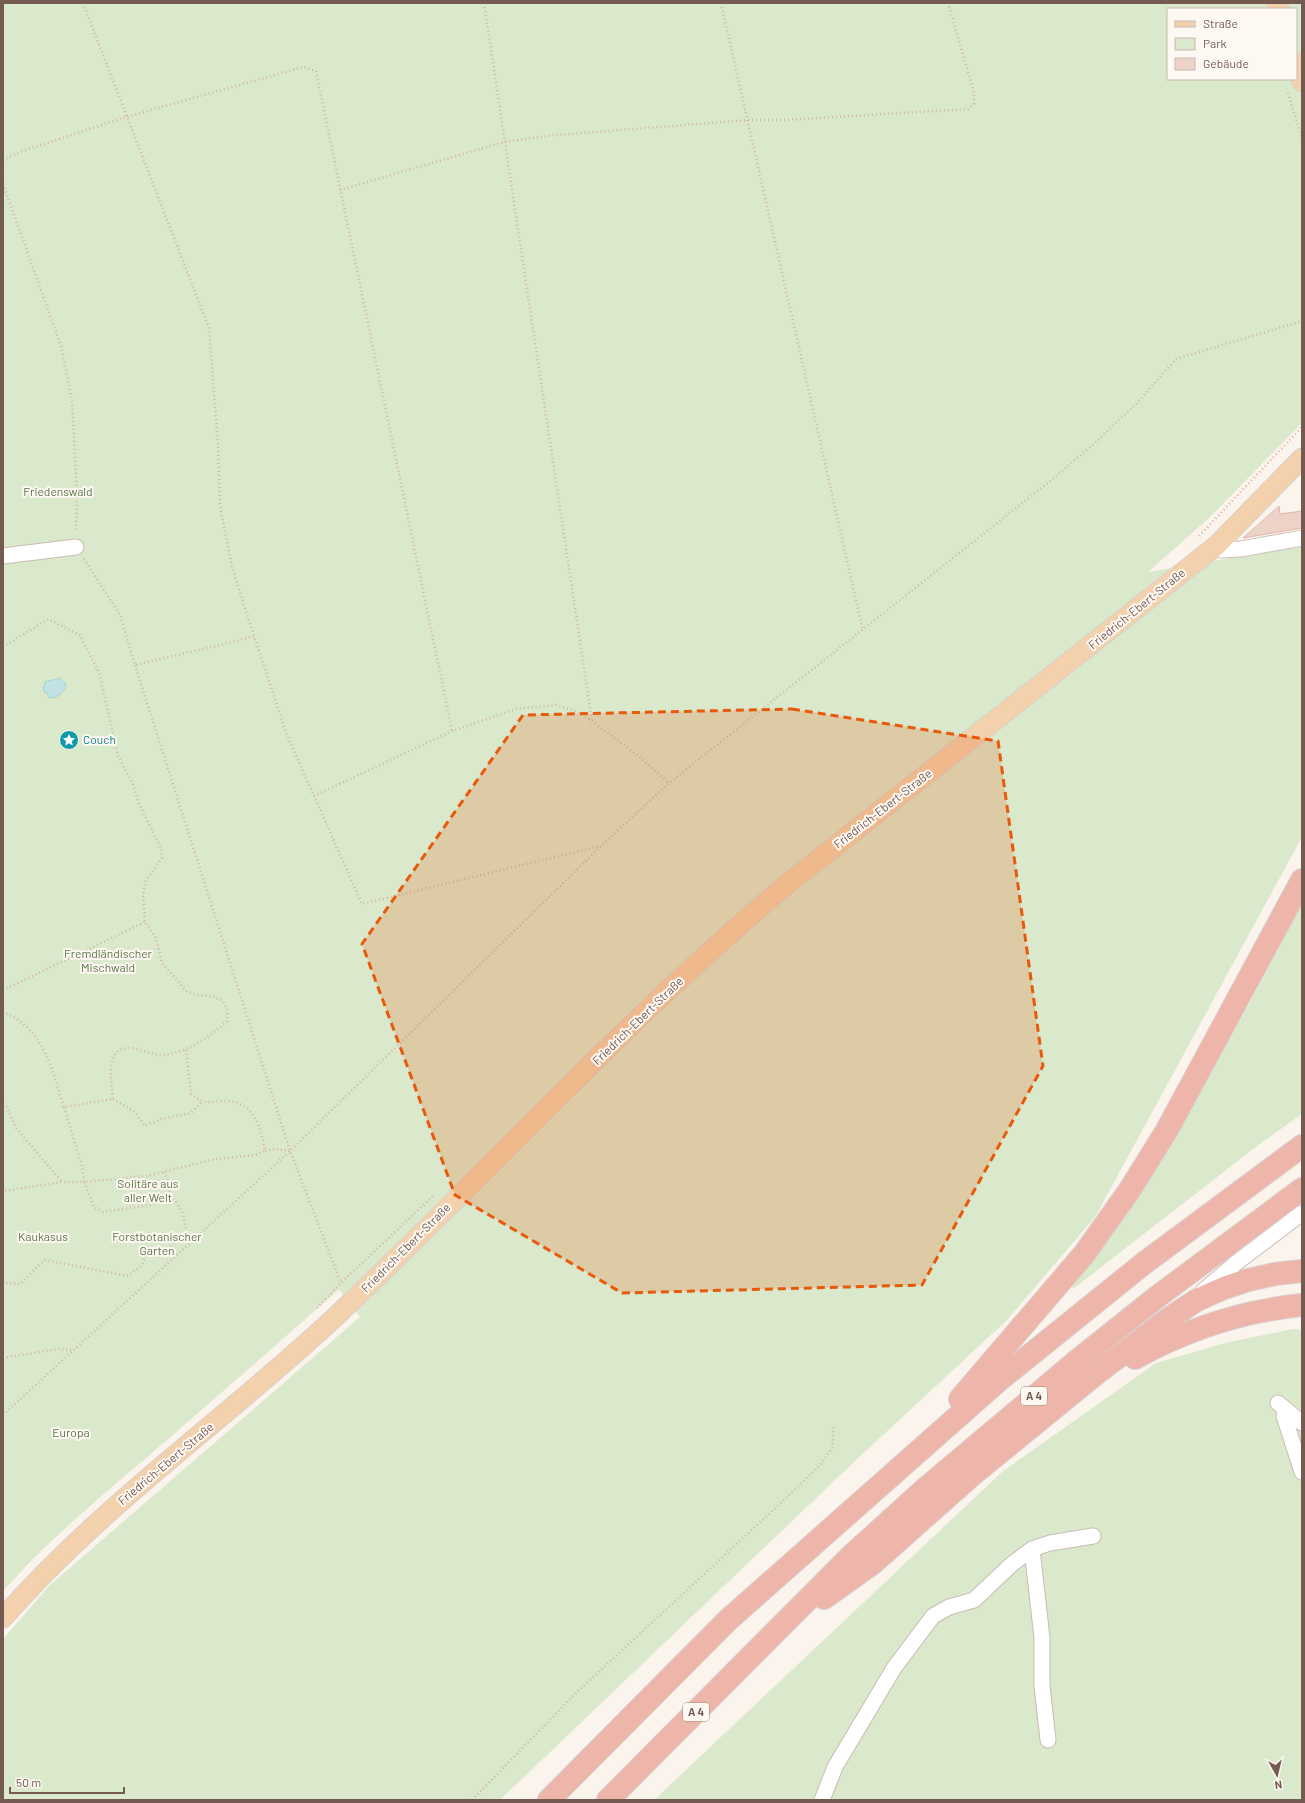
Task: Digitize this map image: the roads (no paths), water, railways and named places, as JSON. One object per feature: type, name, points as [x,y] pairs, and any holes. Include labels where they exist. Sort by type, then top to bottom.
[{"type":"highway","points":[[921,1447],[994,1358],[1033,1316],[1085,1253],[1129,1191],[1167,1130],[1302,880]]},
{"type":"highway","points":[[549,1800],[728,1620],[998,1380],[1143,1264],[1302,1146]]},
{"type":"highway","name":"A 4","points":[[608,1800],[851,1556],[924,1489],[1078,1360],[1157,1297],[1302,1189]]},
{"type":"highway","points":[[783,1624],[831,1594],[873,1563],[972,1475],[1018,1437],[1097,1373],[1171,1317],[1197,1300],[1224,1288],[1268,1275],[1302,1271]]},
{"type":"highway","points":[[1018,1437],[1128,1362],[1163,1342],[1222,1320],[1273,1309],[1302,1305]]},
{"type":"main road","name":"Friedrich-Ebert-Straße","points":[[3,1618],[36,1581],[74,1543],[153,1474],[252,1392],[351,1302],[642,1015],[734,929],[791,881],[1216,546],[1302,458]]},
{"type":"lane","points":[[1216,546],[1222,550],[1241,549],[1302,538]]},
{"type":"lane","points":[[3,556],[76,547]]},
{"type":"lane","points":[[1171,1317],[1236,1263],[1302,1214]]},
{"type":"lane","points":[[1302,1423],[1281,1409],[1302,1472]]},
{"type":"lane","points":[[822,1800],[835,1768],[894,1668],[933,1616],[950,1607],[974,1600],[1012,1564],[1032,1549],[1050,1543],[1093,1536]]},
{"type":"lane","points":[[1032,1549],[1042,1638],[1042,1686],[1048,1740]]},
{"type":"water","points":[[60,678],[65,683],[66,687],[58,696],[48,697],[48,693],[45,693],[43,690],[45,682]]},
{"type":"place","name":"Couch","points":[[69,740]]},
{"type":"park label","name":"Friedenswald","points":[[58,492]]},
{"type":"park label","name":"Fremdländischer Mischwald","points":[[108,961]]},
{"type":"park label","name":"Solitäre aus aller Welt","points":[[148,1191]]},
{"type":"park label","name":"Kaukasus","points":[[43,1237]]},
{"type":"park label","name":"Forstbotanischer Garten","points":[[157,1244]]},
{"type":"park label","name":"Europa","points":[[71,1433]]}]
